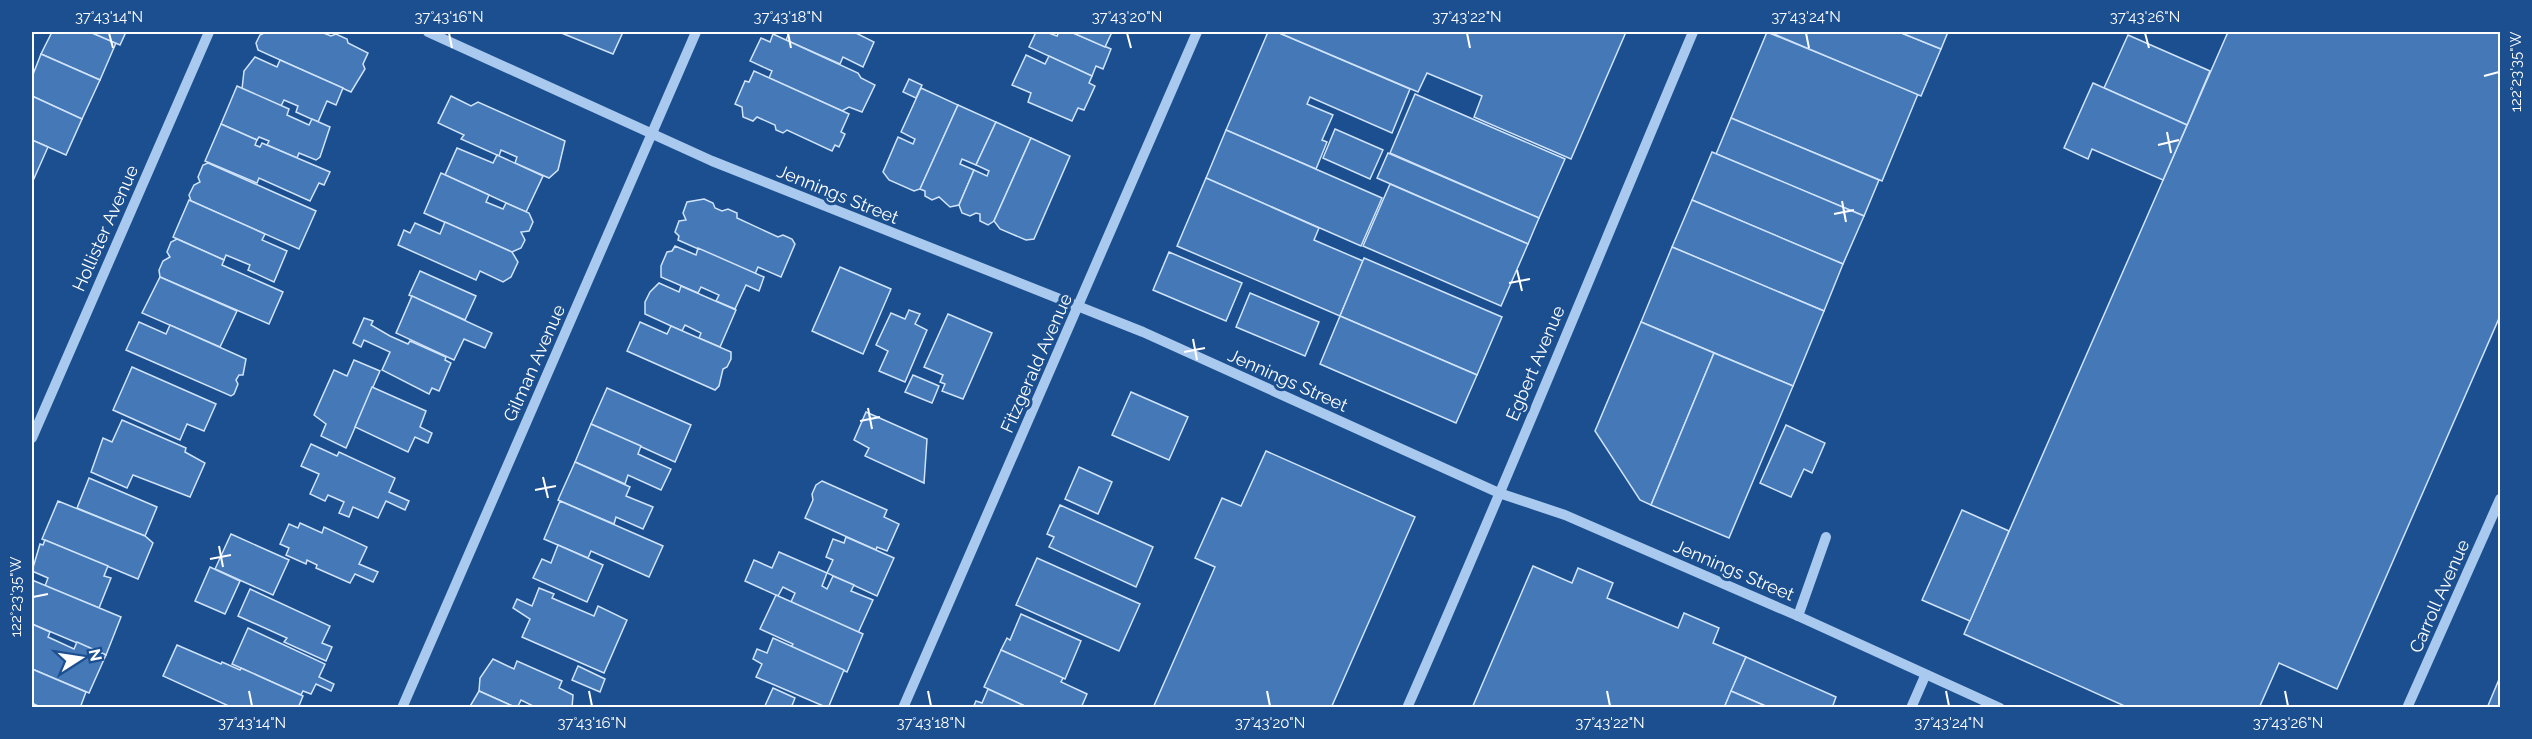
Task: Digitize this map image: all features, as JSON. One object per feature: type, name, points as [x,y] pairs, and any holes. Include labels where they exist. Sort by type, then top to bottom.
[{"type":"street","name":"Hollister Avenue","points":[[32,438],[209,32]]},
{"type":"street","name":"Jennings Street","points":[[428,32],[652,135],[1143,332],[1499,494],[1565,515],[1798,616],[1925,676],[2000,708]]},
{"type":"street","name":"Gilman Avenue","points":[[402,708],[696,32]]},
{"type":"street","name":"Fitzgerald Avenue","points":[[903,708],[1079,308],[1197,32]]},
{"type":"street","name":"Egbert Avenue","points":[[1407,708],[1693,32]]},
{"type":"street","name":"Carroll Avenue","points":[[2408,708],[2500,499]]},
{"type":"street","points":[[1798,616],[1826,537]]},
{"type":"street","points":[[1911,708],[1925,676]]},
{"type":"building","points":[[52,32],[90,32],[116,43],[100,80],[41,54]]},
{"type":"building","points":[[90,32],[126,32],[120,45]]},
{"type":"building","points":[[266,32],[321,32],[331,36],[336,34],[368,53],[363,64],[365,69],[351,92],[258,50],[256,43],[260,35]]},
{"type":"building","points":[[559,32],[623,32],[613,54]]},
{"type":"building","points":[[786,32],[854,32],[874,42],[863,67],[843,57],[840,64],[786,40],[789,33]]},
{"type":"building","points":[[1036,32],[1046,32],[1057,36],[1059,32],[1071,32],[1111,49],[1103,69],[1096,66],[1092,76],[1029,47]]},
{"type":"building","points":[[1071,32],[1112,32],[1105,47]]},
{"type":"building","points":[[1268,32],[1277,32],[1410,89],[1392,133],[1310,97],[1307,104],[1333,115],[1322,140],[1327,142],[1316,169],[1226,130]]},
{"type":"building","points":[[1277,32],[1626,32],[1571,159],[1474,117],[1482,96],[1427,73],[1418,92]]},
{"type":"building","points":[[1767,32],[1918,94],[1882,181],[1731,118]]},
{"type":"building","points":[[1769,32],[1899,32],[1941,49],[1921,96]]},
{"type":"building","points":[[1899,32],[1948,32],[1941,49]]},
{"type":"building","points":[[2228,32],[2500,32],[2500,316],[2337,689],[2279,663],[2259,708],[2129,708],[1964,634]]},
{"type":"building","points":[[773,34],[858,73],[861,78],[875,85],[862,112],[849,107],[842,111],[769,78],[772,71],[750,61],[761,38],[770,42]]},
{"type":"building","points":[[2128,35],[2210,71],[2187,125],[2104,88]]},
{"type":"building","points":[[41,54],[100,80],[82,119],[32,96],[32,77]]},
{"type":"building","points":[[1026,55],[1045,64],[1049,56],[1092,76],[1089,83],[1095,86],[1084,110],[1078,108],[1072,121],[1028,102],[1031,93],[1012,85]]},
{"type":"building","points":[[255,57],[277,67],[280,60],[343,88],[336,105],[327,101],[318,122],[296,112],[298,106],[284,100],[281,106],[242,89],[244,71]]},
{"type":"building","points":[[754,71],[849,114],[841,132],[845,134],[839,147],[835,145],[832,151],[787,130],[783,133],[776,130],[775,125],[757,117],[753,121],[743,117],[742,107],[735,104],[745,81],[749,82]]},
{"type":"building","points":[[909,79],[922,85],[916,98],[903,92]]},
{"type":"building","points":[[2093,83],[2187,125],[2163,180],[2092,149],[2088,159],[2064,148]]},
{"type":"building","points":[[237,86],[289,109],[287,115],[309,125],[312,119],[330,127],[320,157],[316,160],[299,153],[297,158],[267,145],[269,141],[259,137],[257,140],[221,124]]},
{"type":"building","points":[[921,88],[958,105],[920,189],[914,191],[889,180],[883,172],[898,137],[913,144],[915,139],[901,132]]},
{"type":"building","points":[[1415,94],[1565,159],[1539,218],[1390,153]]},
{"type":"building","points":[[32,96],[82,119],[66,155],[32,140]]},
{"type":"building","points":[[451,96],[471,106],[478,102],[565,141],[558,170],[549,178],[515,163],[517,157],[501,150],[499,156],[461,139],[464,135],[438,123]]},
{"type":"building","points":[[958,105],[996,122],[976,165],[962,159],[960,164],[974,170],[959,205],[950,207],[939,197],[932,200],[925,196],[925,191],[920,189]]},
{"type":"building","points":[[1731,118],[1879,180],[1864,216],[1716,154]]},
{"type":"building","points":[[996,122],[1031,138],[994,221],[988,225],[980,221],[980,214],[970,216],[962,213],[959,205],[974,170],[987,176],[989,171],[976,165]]},
{"type":"building","points":[[221,124],[257,140],[255,145],[260,147],[262,143],[330,172],[324,185],[319,183],[310,201],[259,178],[257,183],[205,161]]},
{"type":"building","points":[[1335,129],[1383,150],[1370,179],[1323,158]]},
{"type":"building","points":[[1226,130],[1382,198],[1361,246],[1206,178]]},
{"type":"building","points":[[1031,138],[1070,156],[1034,239],[1026,240],[1000,229],[994,221]]},
{"type":"building","points":[[32,140],[48,147],[32,183]]},
{"type":"building","points":[[457,148],[493,163],[497,155],[543,176],[526,212],[445,175]]},
{"type":"building","points":[[1712,152],[1864,216],[1843,264],[1692,200]]},
{"type":"building","points":[[1388,153],[1539,218],[1528,244],[1377,178]]},
{"type":"building","points":[[208,163],[316,211],[299,249],[191,201],[189,195],[194,185],[200,182],[198,177],[203,165]]},
{"type":"building","points":[[441,173],[489,195],[486,202],[503,209],[506,203],[529,213],[533,222],[529,231],[521,232],[525,240],[521,248],[512,252],[424,213]]},
{"type":"building","points":[[1206,178],[1319,228],[1314,240],[1363,261],[1340,316],[1177,246]]},
{"type":"building","points":[[1390,184],[1528,244],[1501,306],[1363,246]]},
{"type":"building","points":[[704,199],[713,203],[715,208],[722,211],[728,209],[737,213],[737,218],[778,237],[783,235],[792,239],[795,244],[781,277],[758,267],[755,274],[678,240],[679,236],[675,232],[679,221],[686,220],[683,213],[687,202]]},
{"type":"building","points":[[189,200],[265,234],[262,240],[287,251],[274,282],[248,270],[250,265],[226,255],[224,260],[173,237]]},
{"type":"building","points":[[1692,200],[1843,264],[1824,311],[1672,247]]},
{"type":"building","points":[[445,222],[512,252],[518,262],[511,277],[503,282],[480,271],[476,280],[398,245],[404,230],[410,233],[415,223],[440,234]]},
{"type":"building","points":[[177,239],[224,260],[222,265],[283,292],[269,324],[160,277],[159,270],[163,261],[170,257],[167,252],[171,242]]},
{"type":"building","points":[[675,246],[696,255],[698,248],[764,277],[759,291],[746,285],[735,309],[716,301],[719,295],[701,287],[698,293],[661,277],[661,266],[667,252],[672,251]]},
{"type":"building","points":[[1672,247],[1824,311],[1793,386],[1641,322]]},
{"type":"building","points":[[1169,252],[1242,283],[1226,321],[1153,290]]},
{"type":"building","points":[[1364,258],[1502,317],[1477,375],[1340,316]]},
{"type":"building","points":[[840,267],[891,289],[863,354],[812,331]]},
{"type":"building","points":[[420,271],[476,296],[465,320],[409,295]]},
{"type":"building","points":[[160,277],[237,311],[220,347],[142,313]]},
{"type":"building","points":[[659,283],[679,292],[681,286],[736,310],[720,347],[699,338],[701,333],[685,325],[682,331],[645,314],[645,302],[650,292]]},
{"type":"building","points":[[1250,293],[1319,322],[1305,356],[1236,327]]},
{"type":"building","points":[[412,296],[492,333],[485,348],[464,339],[454,360],[396,333]]},
{"type":"building","points":[[909,310],[920,314],[915,324],[927,330],[905,382],[879,371],[888,351],[876,345],[891,313],[905,319]]},
{"type":"building","points":[[948,314],[992,333],[963,399],[942,391],[945,384],[940,382],[943,375],[924,367]]},
{"type":"building","points":[[1340,316],[1477,375],[1456,423],[1320,364]]},
{"type":"building","points":[[364,318],[373,321],[371,325],[390,336],[408,344],[410,341],[446,357],[445,360],[451,363],[439,391],[432,388],[429,394],[382,370],[390,352],[364,340],[361,347],[353,343]]},
{"type":"building","points":[[139,322],[166,334],[170,325],[246,359],[243,375],[239,375],[236,380],[238,384],[234,394],[231,396],[126,350]]},
{"type":"building","points":[[640,322],[667,334],[671,326],[731,352],[731,359],[727,367],[723,369],[719,386],[715,390],[627,351]]},
{"type":"building","points":[[1641,322],[1714,353],[1651,505],[1640,500],[1595,431]]},
{"type":"building","points":[[1714,353],[1793,386],[1729,538],[1651,505]]},
{"type":"building","points":[[354,360],[380,371],[346,448],[321,436],[326,424],[314,415],[334,370],[347,376]]},
{"type":"building","points":[[132,367],[216,404],[204,431],[187,424],[180,440],[113,410]]},
{"type":"building","points":[[913,375],[939,386],[932,403],[905,392]]},
{"type":"building","points":[[372,387],[426,411],[420,427],[432,433],[428,443],[415,437],[408,452],[355,427]]},
{"type":"building","points":[[607,388],[691,425],[675,462],[591,424]]},
{"type":"building","points":[[1131,392],[1188,417],[1169,460],[1112,435]]},
{"type":"building","points":[[866,412],[927,439],[924,483],[865,456],[869,448],[854,440]]},
{"type":"building","points":[[122,420],[186,448],[185,452],[205,463],[190,497],[133,475],[127,488],[91,472],[103,438],[112,442]]},
{"type":"building","points":[[591,424],[641,446],[638,454],[671,469],[661,490],[628,475],[625,484],[575,462]]},
{"type":"building","points":[[1786,425],[1825,443],[1812,473],[1804,469],[1791,497],[1760,483]]},
{"type":"building","points":[[311,444],[337,456],[339,452],[395,478],[389,492],[409,501],[405,510],[386,501],[378,518],[353,507],[349,517],[339,513],[344,502],[328,495],[325,501],[310,494],[319,474],[301,466]]},
{"type":"building","points":[[1266,451],[1415,517],[1331,708],[1153,708],[1215,567],[1195,558],[1222,498],[1241,506]]},
{"type":"building","points":[[575,462],[630,487],[626,496],[653,507],[643,529],[616,517],[614,524],[558,500]]},
{"type":"building","points":[[1079,467],[1112,482],[1098,514],[1065,499]]},
{"type":"building","points":[[89,478],[157,507],[145,536],[77,508]]},
{"type":"building","points":[[822,481],[887,510],[884,517],[899,524],[887,551],[877,547],[876,550],[805,518],[813,500],[812,494],[816,485]]},
{"type":"building","points":[[58,501],[145,536],[153,543],[138,579],[42,539]]},
{"type":"building","points":[[560,501],[663,546],[649,577],[591,551],[588,558],[544,539]]},
{"type":"building","points":[[1060,505],[1153,547],[1136,587],[1049,547],[1054,537],[1047,534]]},
{"type":"building","points":[[1962,510],[2009,531],[1970,621],[1922,600]]},
{"type":"building","points":[[300,523],[322,533],[324,527],[367,547],[359,564],[378,572],[373,582],[355,574],[350,583],[316,568],[317,565],[307,560],[306,564],[286,555],[289,548],[280,544],[289,524],[298,528]]},
{"type":"building","points":[[231,534],[289,560],[273,595],[215,569]]},
{"type":"building","points":[[846,537],[894,558],[877,596],[827,573],[833,560],[826,557],[833,539],[844,543]]},
{"type":"building","points":[[45,540],[108,566],[104,576],[111,578],[99,608],[45,586],[48,578],[32,571],[40,544],[43,545]]},
{"type":"building","points":[[558,545],[603,565],[587,602],[533,578],[542,559],[551,563]]},
{"type":"building","points":[[779,552],[827,573],[822,586],[827,589],[833,576],[854,585],[851,591],[873,600],[858,633],[791,602],[795,593],[783,587],[778,596],[745,581],[754,560],[772,568]]},
{"type":"building","points":[[1037,558],[1140,604],[1119,651],[1016,605]]},
{"type":"building","points":[[1533,566],[1572,583],[1578,568],[1613,583],[1607,598],[1678,628],[1684,613],[1719,628],[1713,643],[1746,657],[1724,708],[1472,708]]},
{"type":"building","points":[[210,567],[240,581],[225,614],[195,601]]},
{"type":"building","points":[[32,580],[121,617],[106,655],[32,624]]},
{"type":"building","points":[[539,588],[554,594],[552,598],[594,616],[598,606],[627,620],[604,673],[522,637],[530,619],[513,608],[517,599],[532,606]]},
{"type":"building","points":[[250,589],[330,626],[322,643],[332,647],[326,661],[284,642],[287,638],[238,616]]},
{"type":"building","points":[[776,595],[863,634],[847,672],[791,647],[793,644],[760,629]]},
{"type":"building","points":[[1021,614],[1081,641],[1065,679],[1001,650],[1007,638],[1010,640]]},
{"type":"building","points":[[32,624],[50,632],[48,637],[74,649],[77,642],[106,655],[89,693],[32,669]]},
{"type":"building","points":[[248,628],[325,664],[319,677],[334,684],[331,691],[316,684],[311,694],[303,691],[301,695],[232,664]]},
{"type":"building","points":[[773,638],[844,670],[828,708],[756,677],[762,664],[753,659],[757,649],[767,653]]},
{"type":"building","points":[[177,645],[221,664],[222,662],[240,670],[241,668],[303,696],[298,708],[233,708],[163,676]]},
{"type":"building","points":[[1001,650],[1063,678],[1061,682],[1087,694],[1081,708],[1029,708],[984,687]]},
{"type":"building","points":[[1746,657],[1836,697],[1832,708],[1770,708],[1731,691]]},
{"type":"building","points":[[493,659],[514,669],[517,661],[562,681],[559,688],[573,695],[572,708],[537,708],[521,700],[517,708],[479,691],[480,678]]},
{"type":"building","points":[[578,666],[605,679],[600,692],[572,680]]},
{"type":"building","points":[[32,669],[86,692],[80,708],[42,708],[32,703]]},
{"type":"building","points":[[2500,677],[2500,708],[2487,708]]},
{"type":"building","points":[[773,688],[795,698],[791,708],[764,708]]},
{"type":"building","points":[[988,689],[1029,708],[973,708],[976,701],[982,703]]},
{"type":"building","points":[[479,691],[517,708],[469,708]]},
{"type":"building","points":[[1731,691],[1770,708],[1724,708]]}]
